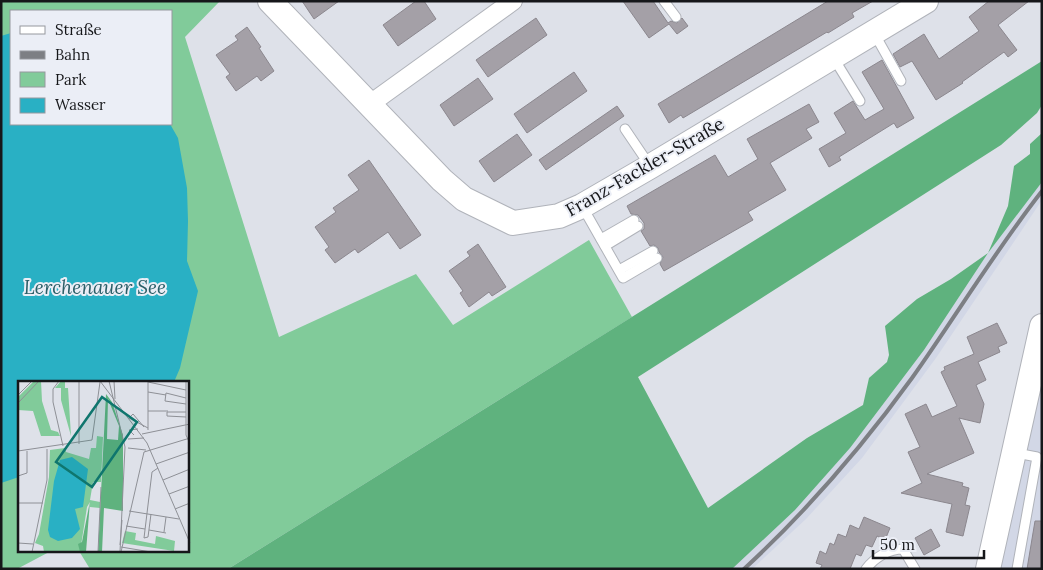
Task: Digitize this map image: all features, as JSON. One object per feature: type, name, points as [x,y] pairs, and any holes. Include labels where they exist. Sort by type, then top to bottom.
[{"type":"street","name":"Franz-Fackler-Straße","points":[[270,1],[442,180],[464,199],[514,223],[559,216],[582,206],[926,1]]},
{"type":"street","points":[[370,104],[513,1]]},
{"type":"street","points":[[988,569],[1042,326]]},
{"type":"lane","points":[[664,1],[676,18]]},
{"type":"lane","points":[[874,33],[901,81]]},
{"type":"lane","points":[[833,57],[860,101]]},
{"type":"lane","points":[[625,129],[650,166]]},
{"type":"lane","points":[[582,206],[623,278],[655,255]]},
{"type":"lane","points":[[603,242],[636,223]]},
{"type":"lane","points":[[1014,453],[1039,457],[1017,569]]},
{"type":"lane","points":[[866,569],[879,556],[893,549],[904,549],[915,569]]},
{"type":"shaded area","points":[[1042,182],[1042,200],[936,358],[862,458],[806,519],[752,569],[732,569],[795,510],[850,448],[924,350],[988,253]]},
{"type":"shaded area","points":[[1042,337],[1042,569],[991,569]]},
{"type":"green space","points":[[1,1],[220,1],[185,37],[279,337],[416,274],[453,325],[589,240],[632,317],[228,569],[90,569],[80,552],[189,552],[189,381],[18,381],[18,552],[49,552],[17,569],[1,569]]},
{"type":"green space","points":[[1042,61],[1042,105],[1037,113],[1001,145],[638,377],[708,508],[807,438],[863,405],[869,378],[887,362],[889,355],[885,326],[917,299],[951,279],[988,253],[924,350],[850,448],[795,510],[732,569],[228,569]]},
{"type":"green space","points":[[1042,133],[1042,182],[988,253],[1008,206],[1014,166],[1030,154],[1030,144]]},
{"type":"water","name":"Lerchenauer See","points":[[10,33],[10,125],[171,125],[178,138],[187,188],[187,261],[198,291],[180,368],[174,381],[18,381],[18,477],[1,483],[1,36]]},
{"type":"building","points":[[302,1],[339,1],[314,19]]},
{"type":"building","points":[[416,1],[424,1],[436,19],[398,46],[383,25]]},
{"type":"building","points":[[623,1],[653,1],[668,23],[671,21],[677,23],[682,18],[688,26],[677,34],[669,24],[649,38]]},
{"type":"building","points":[[828,1],[873,1],[852,13],[854,17],[828,33],[683,118],[681,115],[669,123],[658,104]]},
{"type":"building","points":[[989,1],[1029,1],[998,25],[1017,50],[1008,57],[1004,52],[963,83],[936,100],[912,61],[900,67],[893,54],[924,34],[939,59],[979,31],[969,17]]},
{"type":"building","points":[[536,18],[547,35],[488,77],[476,60]]},
{"type":"building","points":[[247,27],[274,71],[261,81],[257,76],[236,91],[226,77],[230,74],[216,55],[238,40],[235,36]]},
{"type":"building","points":[[882,60],[914,118],[897,128],[894,123],[839,157],[841,160],[829,167],[819,149],[846,133],[834,113],[853,101],[865,120],[884,109],[862,72]]},
{"type":"building","points":[[574,72],[587,91],[527,133],[514,114]]},
{"type":"building","points":[[478,78],[493,99],[454,126],[440,105]]},
{"type":"building","points":[[809,104],[819,122],[806,129],[812,138],[770,163],[786,190],[748,212],[753,220],[664,271],[660,264],[663,257],[658,248],[654,245],[650,246],[641,231],[644,229],[644,223],[638,215],[631,214],[627,206],[715,155],[728,177],[758,159],[747,139]]},
{"type":"building","points":[[617,106],[624,116],[546,170],[539,160]]},
{"type":"building","points":[[517,134],[532,155],[494,182],[479,161]]},
{"type":"building","points":[[369,160],[421,235],[400,249],[388,232],[358,253],[355,249],[335,263],[325,250],[329,247],[315,227],[336,212],[333,208],[359,190],[348,175]]},
{"type":"building","points":[[478,244],[506,287],[492,296],[489,292],[469,307],[460,293],[463,291],[449,271],[470,256],[467,252]]},
{"type":"building","points":[[997,323],[1007,343],[998,347],[1000,352],[978,362],[986,380],[976,385],[984,404],[980,423],[959,418],[974,453],[927,474],[963,483],[962,486],[969,488],[965,505],[970,506],[963,536],[946,532],[952,504],[901,493],[922,483],[908,452],[920,447],[905,414],[926,404],[932,417],[957,406],[941,372],[945,370],[944,367],[974,354],[967,337]]},
{"type":"building","points":[[864,517],[890,528],[885,540],[877,536],[872,547],[866,545],[861,556],[856,554],[850,569],[820,569],[822,565],[816,563],[820,551],[826,554],[830,543],[834,545],[838,534],[846,537],[850,525],[859,529]]},
{"type":"building","points":[[1035,521],[1042,521],[1042,569],[1027,569]]},
{"type":"building","points":[[931,529],[940,546],[924,555],[915,538]]},
{"type":"railway","points":[[744,569],[812,501],[874,429],[912,378],[1008,237],[1042,191]]}]
